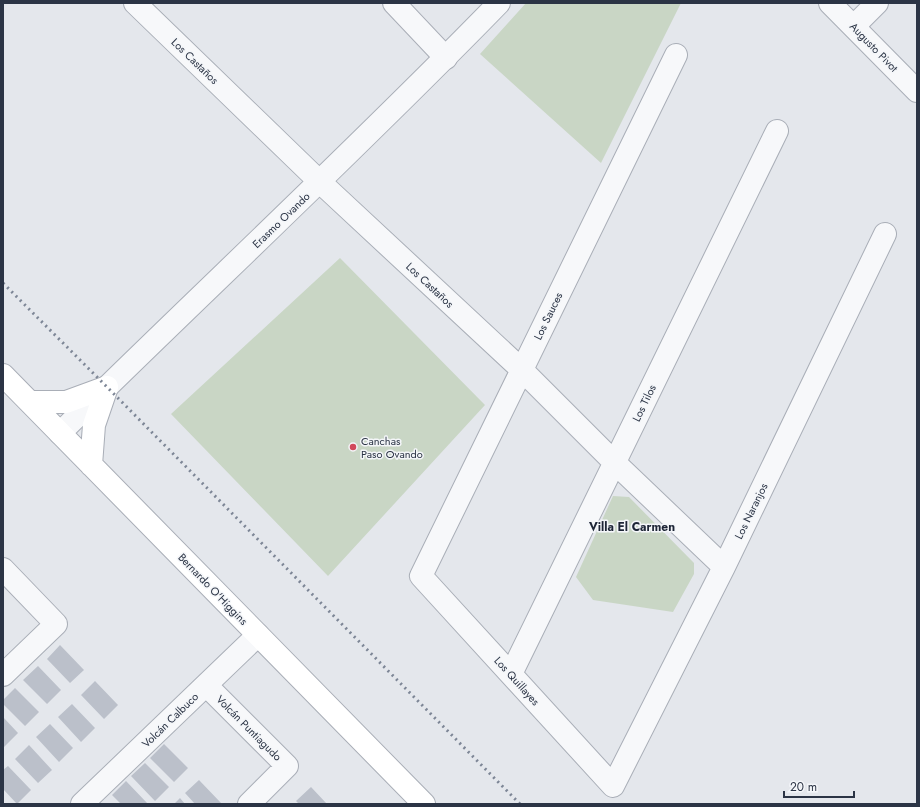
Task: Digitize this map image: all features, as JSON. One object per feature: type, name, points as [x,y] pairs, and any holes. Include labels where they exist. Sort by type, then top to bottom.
[{"type":"main road","name":"Bernardo O'Higgins","points":[[3,375],[424,804]]},
{"type":"main road","points":[[30,402],[66,402],[107,387]]},
{"type":"main road","points":[[91,464],[94,425],[107,387]]},
{"type":"street","name":"Los Castaños","points":[[135,3],[320,182],[522,370],[615,463],[724,567]]},
{"type":"street","points":[[394,3],[446,58]]},
{"type":"street","name":"Erasmo Ovando","points":[[60,433],[320,182],[446,58],[499,3]]},
{"type":"street","name":"Augusto Pivot","points":[[830,3],[917,92]]},
{"type":"street","points":[[854,26],[878,3]]},
{"type":"street","name":"Los Sauces","points":[[421,576],[676,55]]},
{"type":"street","name":"Los Tilos","points":[[511,674],[777,131]]},
{"type":"street","name":"Los Naranjos","points":[[613,786],[724,567],[885,234]]},
{"type":"street","points":[[3,569],[56,624],[3,675]]},
{"type":"street","name":"Los Quillayes","points":[[421,576],[613,786]]},
{"type":"street","name":"Volcán Calbuco","points":[[82,804],[258,635]]},
{"type":"street","name":"Volcán Puntiagudo","points":[[206,685],[287,766],[249,804]]},
{"type":"green space","points":[[526,3],[681,3],[601,163],[480,54]]},
{"type":"green space","points":[[340,258],[485,405],[328,576],[171,414]]},
{"type":"green space","points":[[613,496],[629,497],[694,563],[694,574],[673,612],[593,600],[576,577]]},
{"type":"building","points":[[60,645],[84,670],[70,683],[47,659]]},
{"type":"building","points":[[38,666],[61,690],[47,704],[23,680]]},
{"type":"building","points":[[95,681],[118,705],[104,719],[81,695]]},
{"type":"building","points":[[15,688],[39,712],[25,726],[3,704],[3,700]]},
{"type":"building","points":[[72,704],[95,728],[81,742],[58,717]]},
{"type":"building","points":[[3,717],[18,733],[4,747],[3,746]]},
{"type":"building","points":[[50,724],[73,748],[59,762],[36,737]]},
{"type":"building","points":[[164,744],[188,768],[174,782],[150,758]]},
{"type":"building","points":[[29,745],[52,770],[38,783],[15,759]]},
{"type":"building","points":[[145,763],[169,787],[155,801],[131,776]]},
{"type":"building","points":[[8,766],[31,790],[17,804],[3,789],[3,770]]},
{"type":"building","points":[[199,780],[222,804],[195,804],[185,793]]},
{"type":"building","points":[[126,781],[148,804],[121,804],[112,795]]},
{"type":"building","points":[[311,787],[327,804],[299,804],[296,801]]},
{"type":"building","points":[[180,798],[185,804],[174,804]]},
{"type":"railway","points":[[3,283],[520,804]]},
{"type":"place","name":"Canchas Paso Ovando","points":[[353,447]]},
{"type":"district","name":"Villa El Carmen","points":[[632,527]]}]
